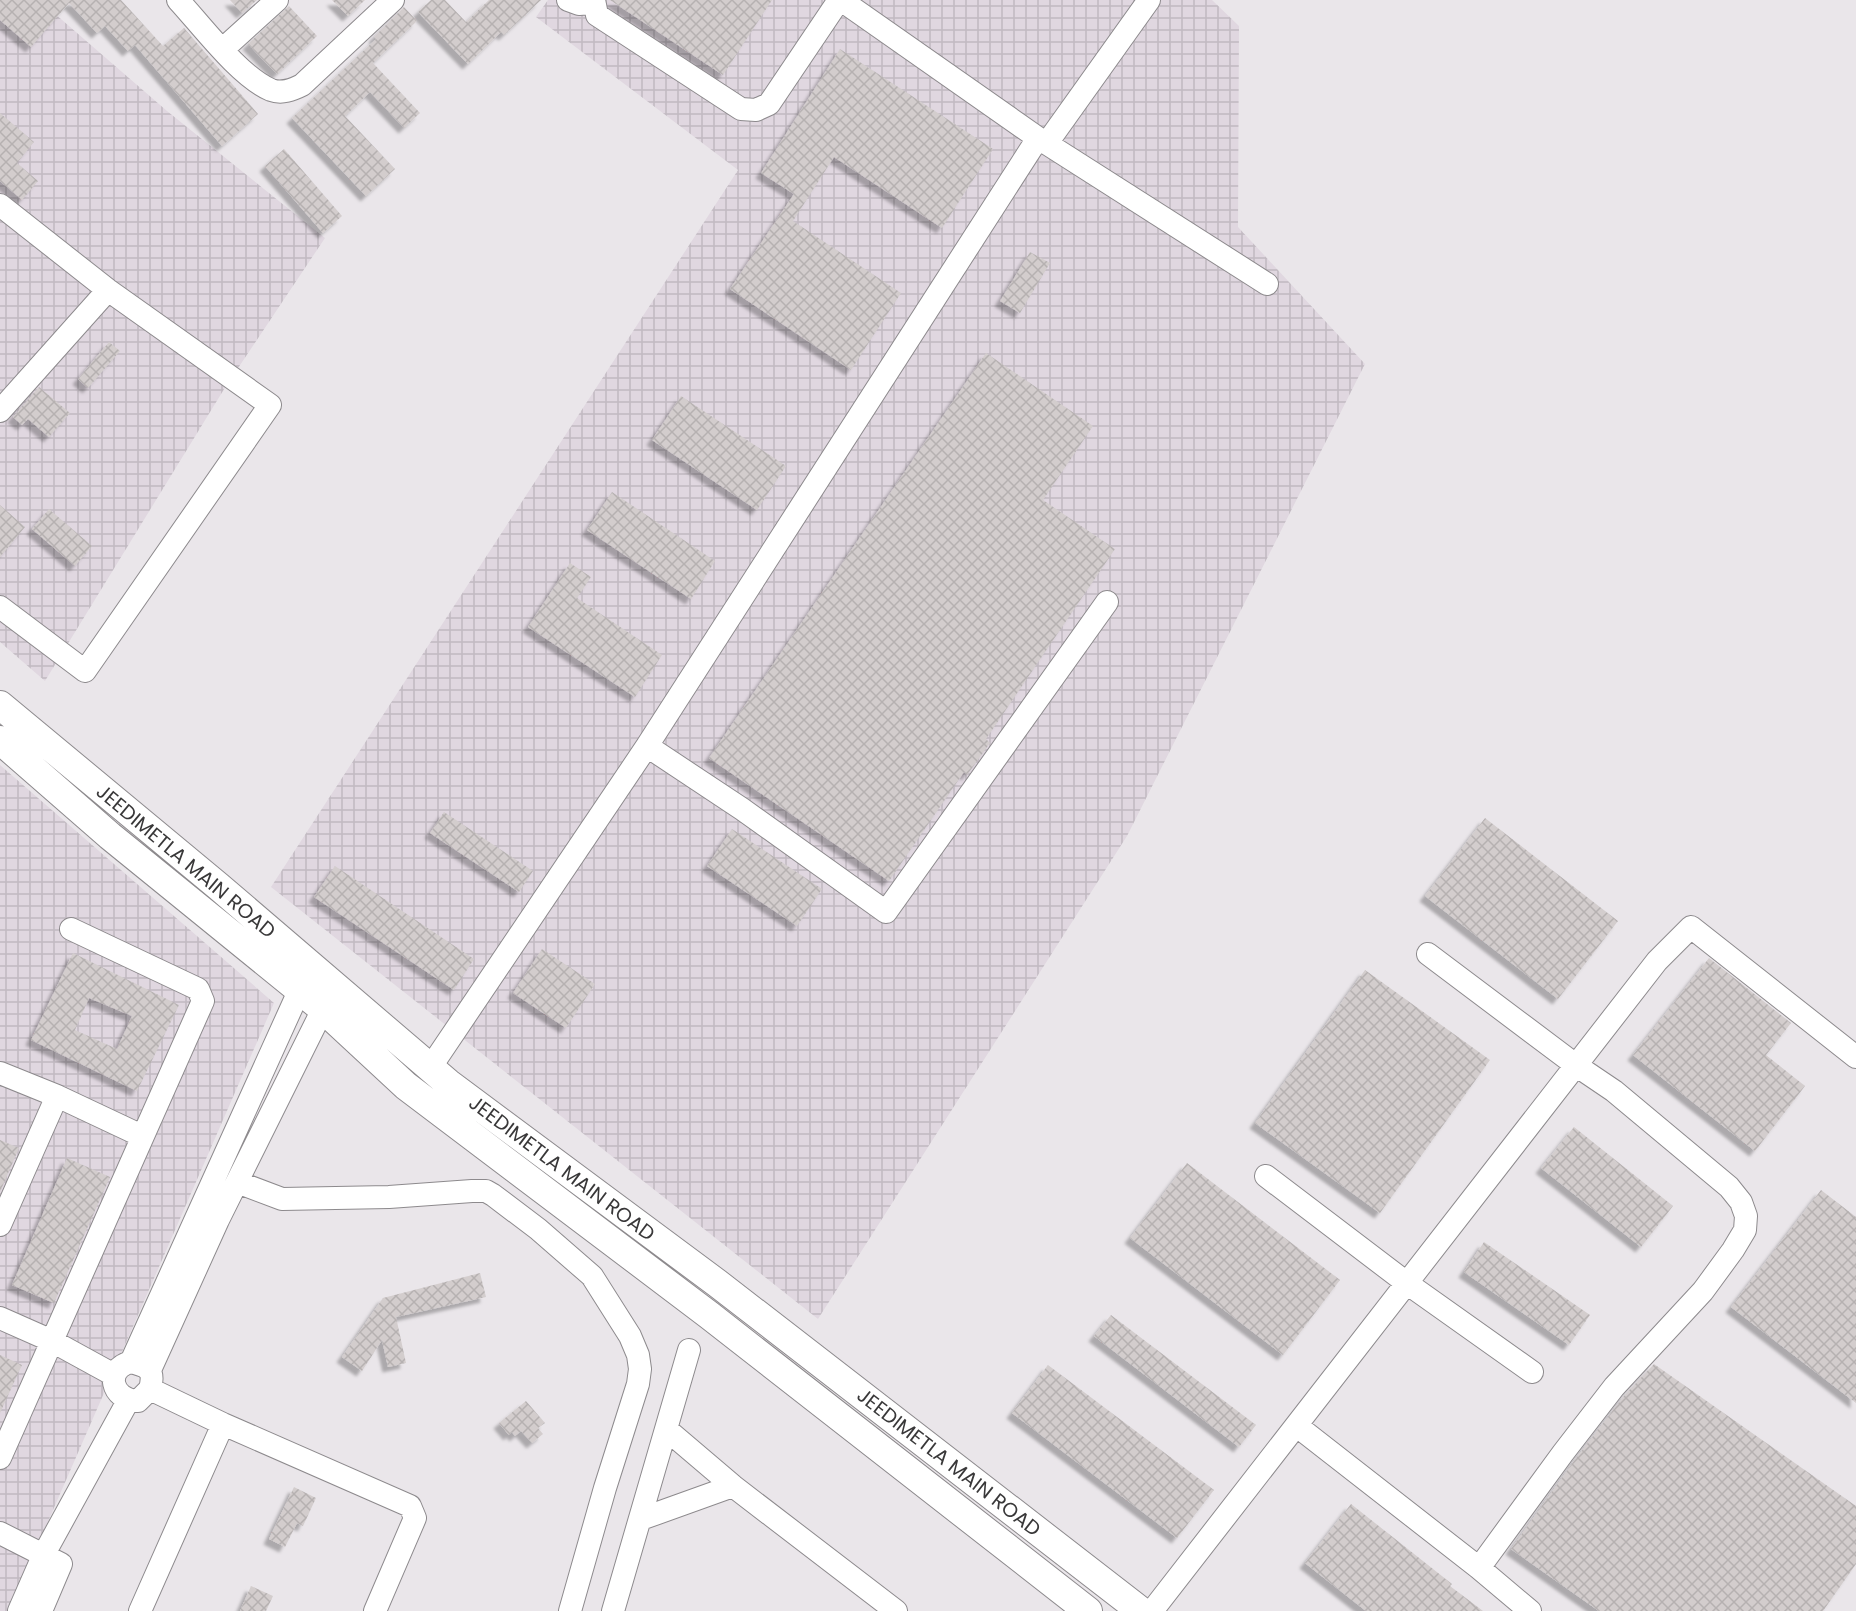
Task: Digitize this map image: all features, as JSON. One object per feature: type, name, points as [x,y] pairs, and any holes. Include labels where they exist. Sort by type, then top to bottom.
[{"type":"main road","name":"JEEDIMETLA MAIN ROAD","points":[[5,726],[110,836],[300,989],[406,1086],[709,1315],[1088,1611]]},
{"type":"main road","name":"JEEDIMETLA MAIN ROAD","points":[[5,726],[218,886],[430,1068],[717,1283],[1141,1611]]},
{"type":"street","points":[[178,0],[246,74],[273,91],[289,92],[302,85],[393,0]]},
{"type":"street","points":[[223,49],[277,0]]},
{"type":"street","points":[[568,0],[579,4],[594,1],[597,15],[741,110],[756,110],[769,104],[840,0],[1043,141],[1267,284]]},
{"type":"street","points":[[430,1068],[647,746],[1043,141],[1149,0]]},
{"type":"street","points":[[0,205],[108,290],[270,405],[86,671],[0,607]]},
{"type":"street","points":[[0,411],[108,290]]},
{"type":"street","points":[[647,746],[742,809],[886,912],[1107,602]]},
{"type":"street","points":[[1152,1611],[1657,962],[1691,927],[1856,1057]]},
{"type":"street","points":[[0,1458],[203,1001],[198,989],[71,929]]},
{"type":"street","points":[[1428,954],[1577,1066],[1614,1091],[1729,1187],[1741,1202],[1746,1216],[1745,1230],[1702,1291],[1614,1387],[1479,1568]]},
{"type":"street","points":[[19,1611],[53,1559],[128,1401],[138,1401],[136,1374],[300,989]]},
{"type":"street","points":[[136,1374],[237,1182],[323,1009]]},
{"type":"street","points":[[0,1073],[57,1096],[142,1136]]},
{"type":"street","points":[[0,1225],[57,1096]]},
{"type":"street","points":[[1266,1176],[1408,1284],[1532,1372]]},
{"type":"street","points":[[237,1182],[282,1199],[344,1199],[486,1191],[538,1229],[592,1276],[630,1336],[639,1355],[640,1369],[638,1384],[570,1611]]},
{"type":"street","points":[[0,1318],[136,1374],[223,1424],[410,1506],[415,1518],[375,1611]]},
{"type":"street","points":[[613,1611],[689,1350]]},
{"type":"street","points":[[140,1611],[223,1424]]},
{"type":"street","points":[[1297,1426],[1479,1568],[1530,1611]]},
{"type":"street","points":[[666,1429],[733,1486],[896,1611]]},
{"type":"street","points":[[641,1519],[733,1486]]},
{"type":"street","points":[[0,1533],[53,1559]]},
{"type":"street","points":[[41,1611],[53,1559]]},
{"type":"shaded area","points":[[0,0],[39,0],[167,111],[325,238],[226,386],[45,681],[0,642]]},
{"type":"shaded area","points":[[548,0],[1212,0],[1239,26],[1238,227],[1365,364],[1127,836],[818,1319],[271,887],[738,170],[536,17]]},
{"type":"shaded area","points":[[0,765],[274,1003],[9,1611],[0,1611]]},
{"type":"building","points":[[0,0],[121,0],[163,46],[184,28],[258,114],[222,146],[135,45],[128,51],[105,26],[97,33],[69,3],[31,47],[0,20]]},
{"type":"building","points":[[230,0],[257,0],[242,13]]},
{"type":"building","points":[[332,0],[365,0],[348,16]]},
{"type":"building","points":[[431,0],[445,0],[466,22],[489,0],[541,0],[504,35],[501,32],[468,64],[418,12]]},
{"type":"building","points":[[610,0],[772,0],[723,75]]},
{"type":"building","points":[[289,6],[317,36],[277,74],[248,44]]},
{"type":"building","points":[[404,7],[417,21],[373,63],[420,113],[404,128],[370,92],[345,116],[395,169],[366,196],[292,118],[376,39],[374,37]]},
{"type":"building","points":[[840,49],[993,149],[942,228],[834,157],[793,221],[901,293],[851,370],[730,289],[794,194],[761,173]]},
{"type":"building","points":[[0,113],[34,142],[17,163],[38,181],[22,200],[0,181]]},
{"type":"building","points":[[284,149],[342,216],[323,233],[265,166]]},
{"type":"building","points":[[1030,252],[1050,263],[1020,313],[1000,301]]},
{"type":"building","points":[[109,342],[120,351],[88,388],[78,379]]},
{"type":"building","points":[[986,353],[1093,426],[1043,500],[1115,549],[986,739],[990,743],[967,775],[964,772],[889,881],[709,758]]},
{"type":"building","points":[[39,387],[70,413],[49,437],[28,419],[22,425],[13,417]]},
{"type":"building","points":[[681,396],[786,466],[757,510],[652,440]]},
{"type":"building","points":[[612,492],[715,561],[691,599],[587,530]]},
{"type":"building","points":[[0,505],[25,527],[0,557]]},
{"type":"building","points":[[49,509],[92,546],[75,566],[32,529]]},
{"type":"building","points":[[570,563],[591,577],[577,598],[662,655],[635,697],[528,627]]},
{"type":"building","points":[[444,812],[533,871],[519,892],[430,833]]},
{"type":"building","points":[[1485,818],[1618,921],[1558,999],[1425,896]]},
{"type":"building","points":[[732,829],[822,889],[797,926],[707,866]]},
{"type":"building","points":[[335,866],[474,959],[454,990],[314,897]]},
{"type":"building","points":[[542,949],[595,984],[566,1028],[513,993]]},
{"type":"building","points":[[73,953],[179,1005],[137,1091],[31,1040]],"holes":[[[89,998],[132,1016],[117,1049],[75,1030]]]},
{"type":"building","points":[[1709,958],[1791,1023],[1766,1055],[1805,1086],[1755,1151],[1633,1055]]},
{"type":"building","points":[[1365,970],[1490,1060],[1380,1213],[1255,1123]]},
{"type":"building","points":[[1574,1127],[1673,1206],[1641,1247],[1541,1168]]},
{"type":"building","points":[[0,1140],[19,1148],[0,1192]]},
{"type":"building","points":[[67,1158],[110,1177],[54,1303],[12,1285]]},
{"type":"building","points":[[1187,1163],[1340,1280],[1283,1355],[1130,1238]]},
{"type":"building","points":[[1821,1190],[1856,1217],[1856,1403],[1731,1307]]},
{"type":"building","points":[[1484,1242],[1590,1315],[1569,1345],[1464,1272]]},
{"type":"building","points":[[480,1273],[486,1297],[396,1317],[406,1363],[388,1367],[382,1340],[362,1371],[342,1357],[383,1298]]},
{"type":"building","points":[[1111,1315],[1256,1425],[1239,1447],[1094,1336]]},
{"type":"building","points":[[0,1355],[22,1365],[0,1413]]},
{"type":"building","points":[[1654,1364],[1856,1506],[1856,1564],[1823,1611],[1599,1611],[1511,1549],[1624,1396]]},
{"type":"building","points":[[1048,1365],[1214,1490],[1177,1538],[1012,1413]]},
{"type":"building","points":[[526,1401],[545,1423],[538,1428],[543,1434],[532,1443],[521,1431],[515,1436],[512,1432],[509,1435],[499,1423]]},
{"type":"building","points":[[294,1487],[316,1498],[303,1526],[297,1523],[285,1547],[269,1539]]},
{"type":"building","points":[[1351,1504],[1483,1611],[1366,1611],[1305,1563]]},
{"type":"building","points":[[251,1586],[273,1596],[266,1611],[240,1611]]}]
